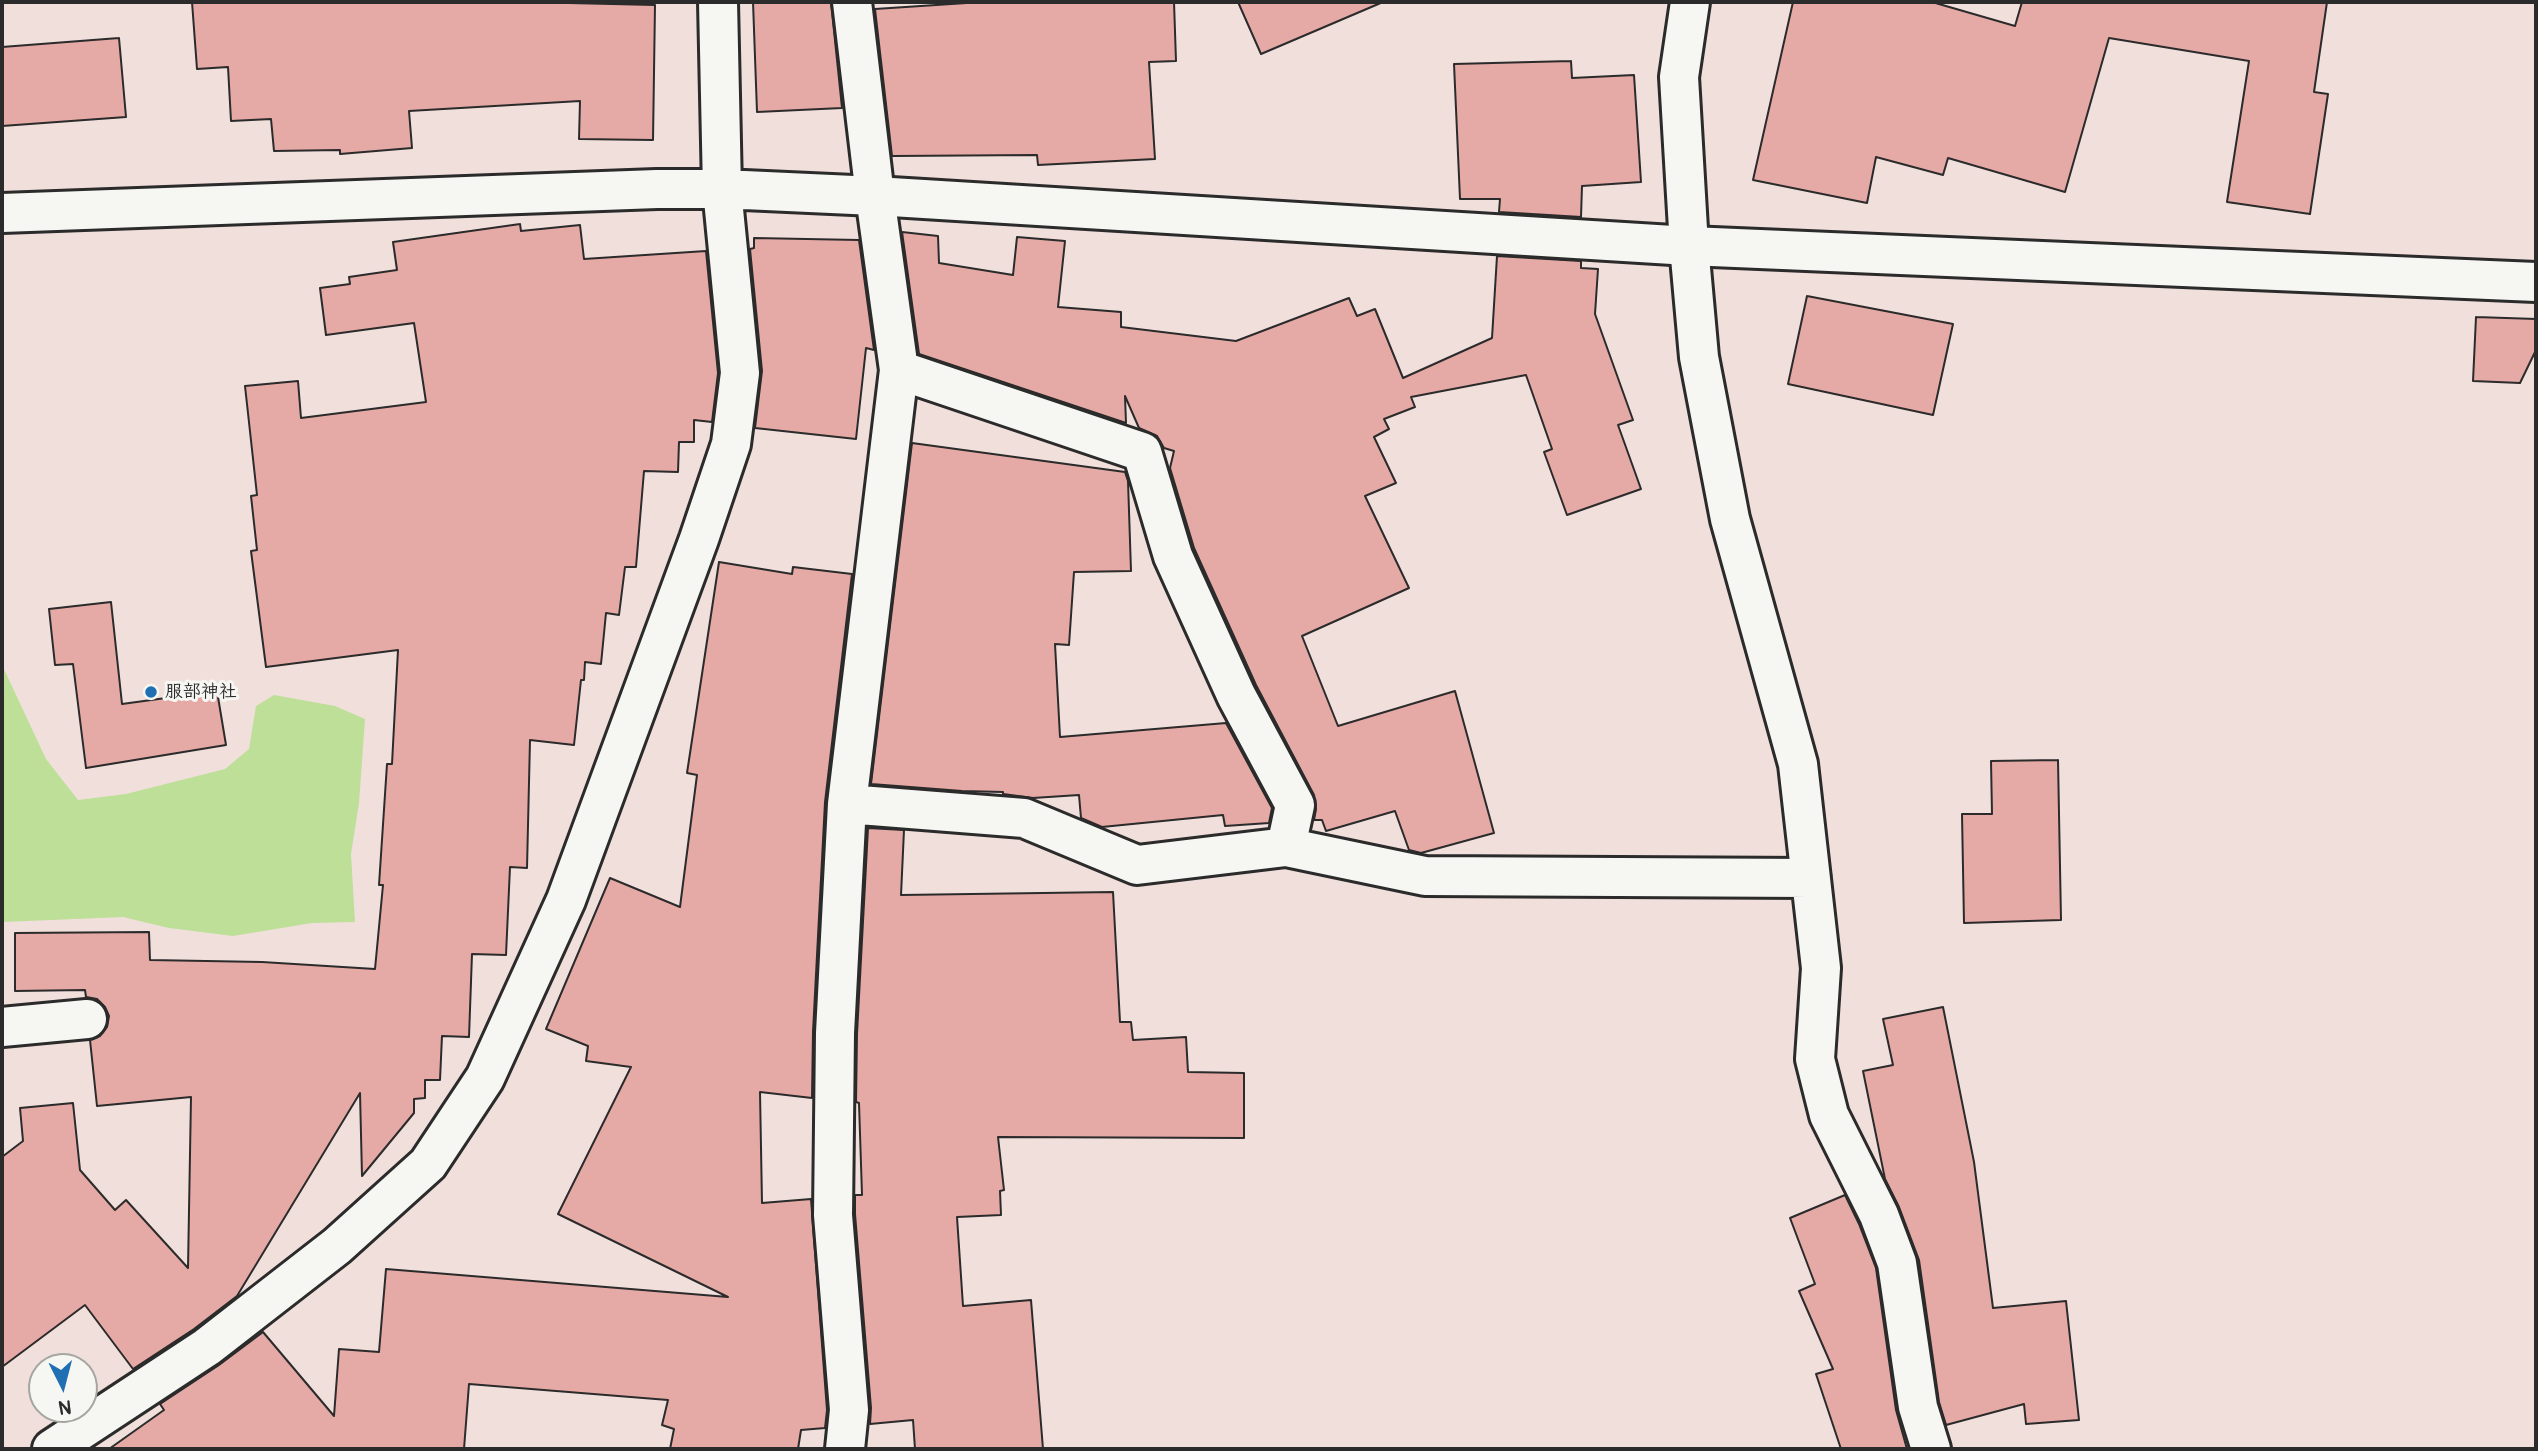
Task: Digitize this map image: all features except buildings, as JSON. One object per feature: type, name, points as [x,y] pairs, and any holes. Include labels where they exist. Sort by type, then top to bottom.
[{"type":"street","points":[[52,1449],[207,1347],[337,1246],[428,1164],[485,1078],[566,900],[699,539],[731,444],[740,373],[722,189],[718,2]]},
{"type":"street","points":[[845,1449],[849,1410],[833,1215],[835,1033],[847,804],[899,370],[852,2]]},
{"type":"street","points":[[1690,2],[1679,77],[1699,357],[1730,519],[1798,764],[1821,968],[1815,1059],[1829,1115],[1879,1214],[1897,1263],[1918,1407],[1931,1449]]},
{"type":"street","points":[[2,213],[643,189],[722,189],[1689,246],[2536,282]]},
{"type":"street","points":[[899,370],[1142,452],[1172,556],[1236,695],[1295,805],[1286,846]]},
{"type":"street","points":[[847,804],[1024,818],[1138,865],[1286,846],[1425,876],[1811,878]]},
{"type":"street","points":[[2,1027],[87,1019]]},
{"type":"green space","points":[[2,665],[46,759],[78,800],[126,794],[225,769],[249,749],[256,706],[274,695],[335,706],[365,719],[359,803],[351,854],[355,922],[312,923],[233,936],[169,928],[123,917],[2,922]]},
{"type":"place","name":"服部神社","points":[[151,692]]}]
